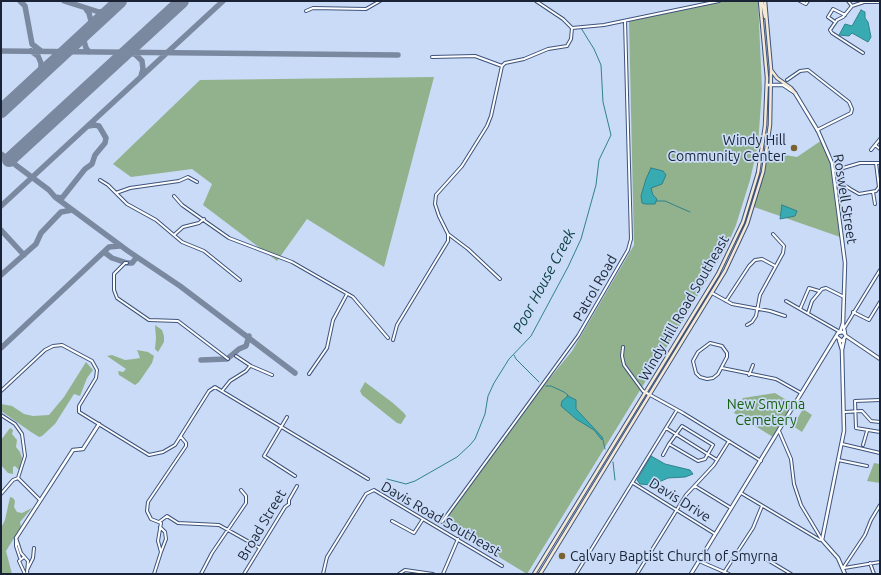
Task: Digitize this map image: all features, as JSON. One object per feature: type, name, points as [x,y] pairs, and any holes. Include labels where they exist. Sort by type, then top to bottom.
[{"type":"main road","name":"Windy Hill Road Southeast","points":[[540,574],[712,293],[742,237],[758,191],[769,135],[772,85],[767,22],[763,1]]},
{"type":"main road","name":"Windy Hill Road Southeast","points":[[534,574],[646,393],[720,269],[741,226],[752,194],[761,159],[766,126],[767,85],[763,1]]},
{"type":"main road","points":[[771,69],[777,78],[791,88],[795,93]]},
{"type":"street","points":[[306,11],[313,8],[366,9],[380,1]]},
{"type":"street","points":[[500,279],[468,249],[448,234],[437,209],[436,195],[462,166],[487,126],[491,116],[502,66],[505,63],[524,59],[548,49],[567,46],[572,38],[572,28],[563,19],[536,1]]},
{"type":"street","points":[[572,28],[598,26],[719,1]]},
{"type":"street","points":[[800,1],[806,4],[808,1]]},
{"type":"street","points":[[848,1],[852,6]]},
{"type":"street","points":[[863,52],[830,30],[852,6],[864,2],[880,2]]},
{"type":"street","points":[[836,22],[828,16],[833,9],[845,15]]},
{"type":"street","name":"Patrol Road","points":[[442,522],[578,336],[628,250],[631,239],[625,21]]},
{"type":"street","points":[[432,57],[475,56],[502,66]]},
{"type":"street","points":[[787,80],[800,71],[808,70],[849,102],[852,109],[851,113],[817,130]]},
{"type":"street","points":[[767,85],[783,86],[795,93]]},
{"type":"street","name":"Roswell Street","points":[[795,93],[817,130],[829,155],[833,171],[844,257],[843,322],[839,336]]},
{"type":"street","points":[[871,150],[880,139]]},
{"type":"street","points":[[875,145],[880,149]]},
{"type":"street","points":[[833,171],[842,170],[860,163],[880,163]]},
{"type":"street","points":[[835,184],[844,184],[858,194],[873,192],[878,188],[879,181],[876,163]]},
{"type":"street","points":[[842,170],[844,184]]},
{"type":"street","points":[[116,193],[130,188],[179,181],[188,177],[198,182]]},
{"type":"street","points":[[100,180],[105,182],[127,204],[156,220],[182,242],[204,251],[240,280]]},
{"type":"street","points":[[873,192],[875,204]]},
{"type":"street","points":[[174,196],[182,205],[229,238],[292,262],[355,299],[388,338]]},
{"type":"street","points":[[174,235],[183,227],[204,220]]},
{"type":"street","points":[[393,340],[396,327],[446,245],[448,234]]},
{"type":"street","points":[[747,325],[754,320],[758,309],[760,295],[783,253],[784,246],[773,234]]},
{"type":"street","points":[[726,301],[754,260],[762,259],[775,267]]},
{"type":"street","points":[[127,263],[125,263],[114,274],[114,290],[117,298],[149,320],[178,321],[228,359]]},
{"type":"street","points":[[845,327],[880,270]]},
{"type":"street","points":[[800,309],[809,288],[819,292]]},
{"type":"street","points":[[808,314],[812,301],[819,292],[826,288],[844,297]]},
{"type":"street","points":[[712,293],[737,305],[785,316]]},
{"type":"street","points":[[309,374],[327,348],[333,320],[347,294]]},
{"type":"street","points":[[786,301],[834,329],[844,340],[854,342]]},
{"type":"street","points":[[854,312],[869,320],[880,302]]},
{"type":"street","points":[[843,322],[848,320]]},
{"type":"street","name":"Roswell Street","points":[[843,322],[846,335]]},
{"type":"street","points":[[842,350],[846,335]]},
{"type":"street","points":[[691,574],[839,336],[846,335],[854,342],[879,357]]},
{"type":"street","points":[[822,540],[842,444],[845,412],[842,350],[839,336]]},
{"type":"street","points":[[717,344],[722,346],[726,353],[726,361],[722,368],[713,378],[704,378],[696,373],[693,365],[694,358],[706,345],[717,344]]},
{"type":"street","points":[[1,391],[46,350],[53,346],[62,345],[92,361],[96,367],[96,378],[78,408],[81,413],[149,455],[153,456],[175,445],[209,391],[215,387],[368,479]]},
{"type":"street","points":[[623,347],[622,356],[624,366],[639,387],[646,393],[678,410],[761,461]]},
{"type":"street","points":[[236,356],[250,366],[272,375]]},
{"type":"street","points":[[749,374],[753,365]]},
{"type":"street","points":[[222,391],[230,381],[246,371],[250,366]]},
{"type":"street","points":[[722,368],[779,380],[802,394]]},
{"type":"street","points":[[880,400],[855,402],[856,428],[880,432]]},
{"type":"street","points":[[576,574],[678,410]]},
{"type":"street","points":[[845,412],[863,412],[871,421],[880,422]]},
{"type":"street","points":[[1,415],[15,424],[22,434],[25,456],[18,478],[13,480],[1,494]]},
{"type":"street","points":[[287,417],[264,456],[294,476]]},
{"type":"street","points":[[26,574],[19,561],[20,558],[16,546],[16,538],[73,450],[83,449],[99,424]]},
{"type":"street","points":[[663,455],[669,444],[683,426],[714,445],[708,455],[701,461],[696,461],[669,444]]},
{"type":"street","points":[[666,428],[717,460]]},
{"type":"street","points":[[779,431],[791,458],[794,484],[801,505],[822,540],[836,555],[845,574]]},
{"type":"street","points":[[862,445],[867,431]]},
{"type":"street","points":[[159,522],[151,519],[147,511],[148,502],[186,446],[181,437]]},
{"type":"street","points":[[637,574],[687,494],[717,460],[730,442]]},
{"type":"street","points":[[842,444],[880,453]]},
{"type":"street","points":[[838,460],[867,466]]},
{"type":"street","points":[[18,478],[40,500]]},
{"type":"street","name":"Davis Drive","points":[[633,483],[715,534]]},
{"type":"street","name":"Broad Street","points":[[244,574],[285,507],[289,504],[289,500],[298,486]]},
{"type":"street","points":[[695,486],[731,508]]},
{"type":"street","points":[[201,574],[212,553],[229,530],[246,501],[244,492],[241,490]]},
{"type":"street","name":"Davis Road Southeast","points":[[323,574],[327,557],[366,494],[372,490],[378,491],[502,566]]},
{"type":"street","points":[[740,493],[822,540]]},
{"type":"street","points":[[843,568],[865,535],[871,520],[880,505]]},
{"type":"street","points":[[724,573],[753,528],[762,506]]},
{"type":"street","points":[[159,522],[167,516],[178,523],[214,524],[229,530],[260,548]]},
{"type":"street","points":[[392,521],[414,533],[423,519]]},
{"type":"street","points":[[159,522],[161,523],[158,541],[161,552]]},
{"type":"street","points":[[154,574],[166,540],[165,532],[160,527]]},
{"type":"street","points":[[16,538],[24,556],[28,561],[27,571]]},
{"type":"street","points":[[442,574],[458,539]]},
{"type":"street","points":[[26,574],[33,558],[34,548]]},
{"type":"street","points":[[20,558],[24,556]]},
{"type":"street","points":[[766,559],[791,574]]},
{"type":"street","points":[[699,561],[729,574]]},
{"type":"street","points":[[843,568],[880,562]]},
{"type":"street","points":[[870,563],[874,574]]},
{"type":"street","points":[[21,566],[27,565]]},
{"type":"street","points":[[399,574],[405,570],[433,574]]},
{"type":"green space","points":[[726,1],[758,1],[762,89],[758,145],[750,180],[736,225],[727,246],[682,322],[527,574],[443,523],[545,384],[572,351],[634,245],[629,21]]},
{"type":"green space","points":[[434,77],[384,267],[307,219],[277,261],[203,205],[212,184],[192,169],[131,177],[113,164],[200,80]]},
{"type":"green space","points":[[822,140],[833,162],[841,207],[843,238],[754,207],[768,152],[797,157]]},
{"type":"green space","points":[[155,325],[162,330],[164,336],[164,342],[158,352],[155,349]]},
{"type":"green space","points":[[137,350],[148,352],[154,356],[152,363],[139,382],[135,385],[119,375],[118,371],[123,372],[126,369],[107,356],[112,355],[125,360],[140,358]]},
{"type":"green space","points":[[86,362],[93,370],[87,378],[80,396],[74,394],[55,424],[42,436],[39,437],[1,411],[1,404],[12,406],[24,414],[33,416],[49,415],[64,397]]},
{"type":"green space","points":[[365,382],[404,413],[406,416],[401,424],[397,423],[362,395],[360,391]]},
{"type":"green space","name":"New Smyrna Cemetery","points":[[775,393],[793,404],[773,437],[734,413],[743,398]]},
{"type":"green space","points":[[803,409],[812,415],[802,432],[793,426]]},
{"type":"green space","points":[[10,428],[13,430],[12,434],[17,440],[16,447],[22,458],[19,470],[15,466],[13,467],[13,474],[8,473],[1,465],[1,440]]},
{"type":"green space","points":[[874,463],[880,464],[880,483],[867,481]]},
{"type":"green space","points":[[10,497],[15,501],[14,507],[17,512],[22,513],[32,508],[20,522],[21,527],[6,551],[12,574],[1,574],[1,528],[5,520]]},
{"type":"shaded area","points":[[861,10],[865,12],[865,18],[868,22],[871,37],[868,42],[852,33],[849,36],[839,35],[845,24],[852,26]]},
{"type":"shaded area","points":[[651,168],[663,171],[666,175],[662,184],[651,188],[653,195],[657,199],[655,204],[645,204],[642,203],[641,196]]},
{"type":"shaded area","points":[[782,205],[797,211],[795,216],[780,219]]},
{"type":"shaded area","points":[[568,396],[576,400],[576,409],[603,438],[602,440],[594,430],[576,419],[561,406],[562,401]]},
{"type":"shaded area","points":[[651,456],[665,464],[690,470],[693,474],[685,477],[668,478],[652,485],[640,484],[637,480]]},
{"type":"waterway","name":"Poor House Creek","points":[[387,479],[406,484],[415,481],[457,457],[475,439],[485,414],[488,396],[494,383],[509,359],[531,336],[568,267],[581,239],[596,185],[599,160],[611,135],[603,102],[601,65],[594,49],[581,28]]},
{"type":"waterway","points":[[656,201],[665,201],[690,212]]},
{"type":"waterway","points":[[514,355],[516,359],[539,382]]},
{"type":"waterway","points":[[546,386],[551,386],[564,392],[568,395],[567,397]]},
{"type":"waterway","points":[[603,440],[605,449]]},
{"type":"waterway","points":[[613,462],[615,480]]},
{"type":"taxiway","points":[[20,1],[25,6],[32,44],[41,51]]},
{"type":"taxiway","points":[[64,1],[99,12],[113,8]]},
{"type":"taxiway","points":[[1,206],[223,1]]},
{"type":"taxiway","points":[[85,33],[91,21],[89,13],[86,9]]},
{"type":"taxiway","points":[[88,31],[84,41],[89,52]]},
{"type":"taxiway","points":[[1,51],[398,55]]},
{"type":"taxiway","points":[[31,51],[38,56],[41,63],[41,71],[37,78]]},
{"type":"taxiway","points":[[131,53],[136,55],[142,61],[143,69],[141,76]]},
{"type":"taxiway","points":[[1,154],[49,190],[55,197],[62,198],[85,169],[92,164],[95,155],[105,143],[106,138],[99,126],[89,126]]},
{"type":"taxiway","points":[[55,197],[128,251],[180,286],[295,373]]},
{"type":"taxiway","points":[[1,275],[36,244],[41,233],[61,212],[72,210]]},
{"type":"taxiway","points":[[1,230],[24,255]]},
{"type":"taxiway","points":[[1,348],[109,247],[120,246]]},
{"type":"taxiway","points":[[104,252],[112,258],[127,263],[132,263],[137,257]]},
{"type":"taxiway","points":[[201,360],[227,359],[239,349],[246,346],[249,336]]},
{"type":"runway","points":[[1,111],[120,1]]},
{"type":"runway","points":[[9,160],[182,1]]},
{"type":"place","name":"Windy Hill Community Center","points":[[794,148]]},
{"type":"place","name":"Calvary Baptist Church of Smyrna","points":[[562,556]]}]
